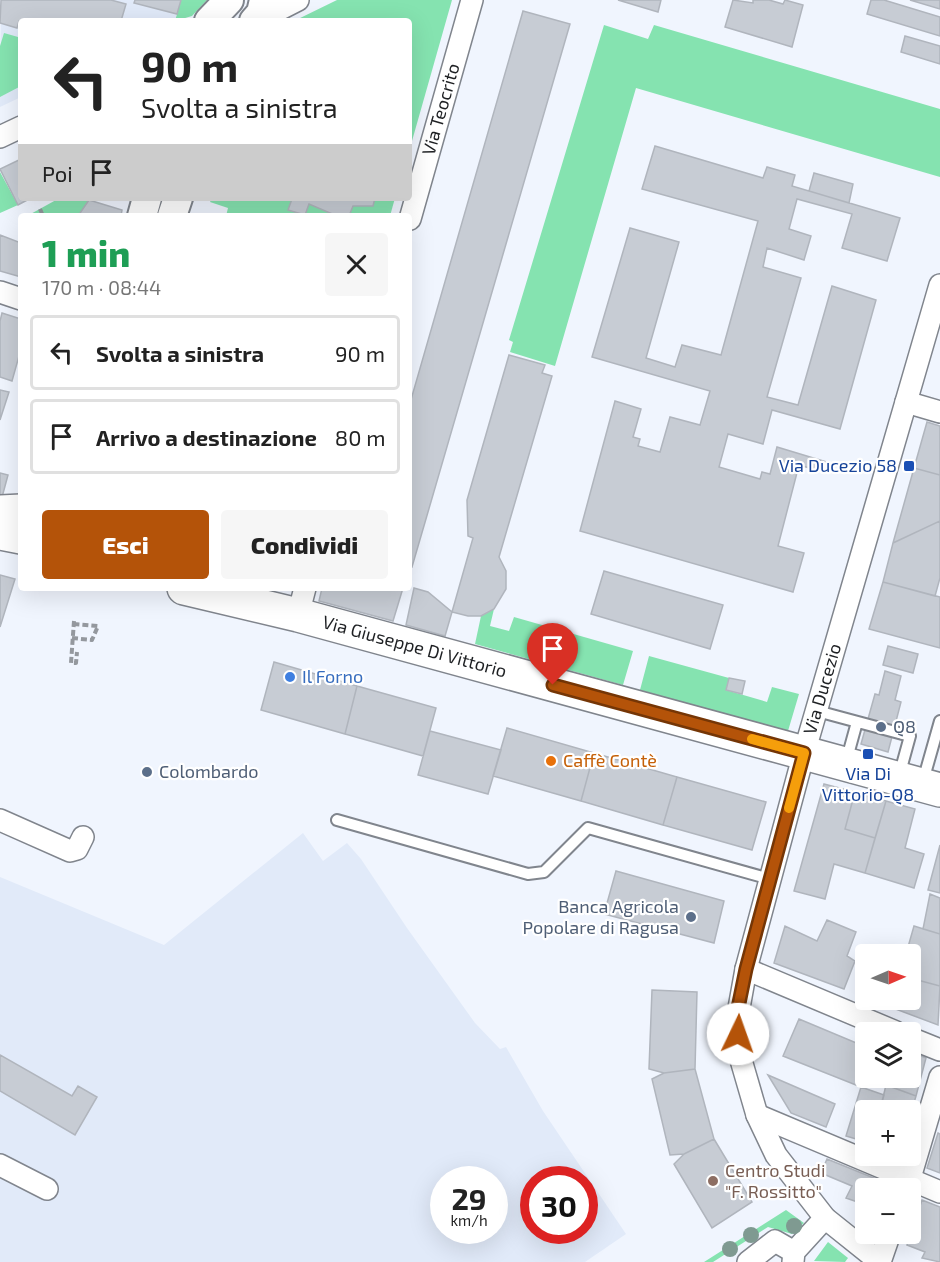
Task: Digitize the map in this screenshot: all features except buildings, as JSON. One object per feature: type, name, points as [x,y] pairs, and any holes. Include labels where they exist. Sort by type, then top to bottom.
[{"type":"main road","points":[[0,512],[18,511]]},
{"type":"main road","points":[[0,533],[18,536]]},
{"type":"main road","name":"Via Giuseppe Di Vittorio","points":[[204,591],[301,602],[804,753],[920,785]]},
{"type":"street","points":[[261,9],[298,0]]},
{"type":"street","name":"Via Teocrito","points":[[412,213],[472,0]]},
{"type":"street","points":[[0,137],[18,128]]},
{"type":"street","name":"Via Ducezio","points":[[880,1262],[825,1218],[776,1155],[757,1115],[741,1060],[738,1008],[746,969],[804,753],[940,285]]},
{"type":"street","points":[[0,292],[18,298]]},
{"type":"street","points":[[906,402],[940,412]]},
{"type":"street","points":[[0,820],[70,851],[77,849],[83,837]]},
{"type":"street","points":[[746,969],[872,1022]]},
{"type":"street","points":[[921,1042],[940,1050]]},
{"type":"street","points":[[911,1178],[940,1077]]},
{"type":"street","points":[[757,1115],[896,1178]]},
{"type":"street","points":[[0,1165],[47,1189]]},
{"type":"street","points":[[921,1187],[940,1192]]},
{"type":"street","points":[[748,1262],[775,1241],[793,1257],[825,1218]]},
{"type":"street","points":[[880,1262],[886,1244]]},
{"type":"lane","points":[[817,711],[910,736],[920,785]]},
{"type":"lane","points":[[920,785],[940,721]]},
{"type":"lane","points":[[846,764],[857,722]]},
{"type":"lane","points":[[337,820],[528,874],[544,872],[588,828],[770,879]]},
{"type":"path","points":[[40,209],[42,213]]},
{"type":"path","points":[[72,638],[92,640],[98,626],[74,622],[72,638],[71,663],[76,663],[77,652]]},
{"type":"shaded area","points":[[1,0],[181,0],[176,18],[18,18],[18,98],[0,107]]},
{"type":"shaded area","points":[[303,833],[323,861],[347,843],[361,859],[475,1023],[500,1049],[506,1047],[543,1111],[580,1166],[520,1166],[520,1244],[598,1244],[598,1193],[626,1234],[585,1262],[0,1262],[0,877],[164,945]]},
{"type":"green space","points":[[181,0],[207,0],[192,16],[176,18]]},
{"type":"green space","points":[[337,0],[452,0],[412,141],[412,18],[300,18]]},
{"type":"green space","points":[[604,25],[648,39],[654,25],[940,109],[940,177],[636,88],[555,366],[510,352],[513,342],[509,340]]},
{"type":"green space","points":[[4,33],[18,37],[18,88],[0,97],[0,46]]},
{"type":"green space","points":[[0,172],[18,205],[0,213]]},
{"type":"green space","points":[[54,201],[88,201],[80,213],[32,213]]},
{"type":"green space","points":[[394,201],[391,213],[227,213],[228,208],[210,202]]},
{"type":"green space","points":[[494,609],[490,626],[509,631],[514,617],[633,651],[623,685],[475,644],[481,616]]},
{"type":"green space","points":[[649,656],[729,678],[726,690],[767,702],[772,687],[799,694],[788,731],[640,690]]},
{"type":"green space","points":[[786,1210],[804,1223],[792,1234],[768,1227],[713,1262],[704,1262]]},
{"type":"green space","points":[[828,1242],[848,1258],[845,1262],[814,1261]]},
{"type":"slow traffic","points":[[752,739],[804,753],[789,808]]},
{"type":"place","name":"Via Ducezio 58","points":[[909,466]]},
{"type":"place","name":"Il Forno","points":[[290,677]]},
{"type":"place","name":"Q8","points":[[881,727]]},
{"type":"place","name":"Via Di Vittorio-Q8","points":[[868,754]]},
{"type":"place","name":"Caffè Contè","points":[[551,761]]},
{"type":"place","name":"Colombardo","points":[[147,772]]},
{"type":"place","name":"Banca Agricola Popolare di Ragusa","points":[[691,917]]},
{"type":"place","name":"Centro Studi \"F. Rossitto\"","points":[[713,1181]]},
{"type":"route","points":[[553,685],[804,753],[746,969],[738,1008],[738,1034]]}]
